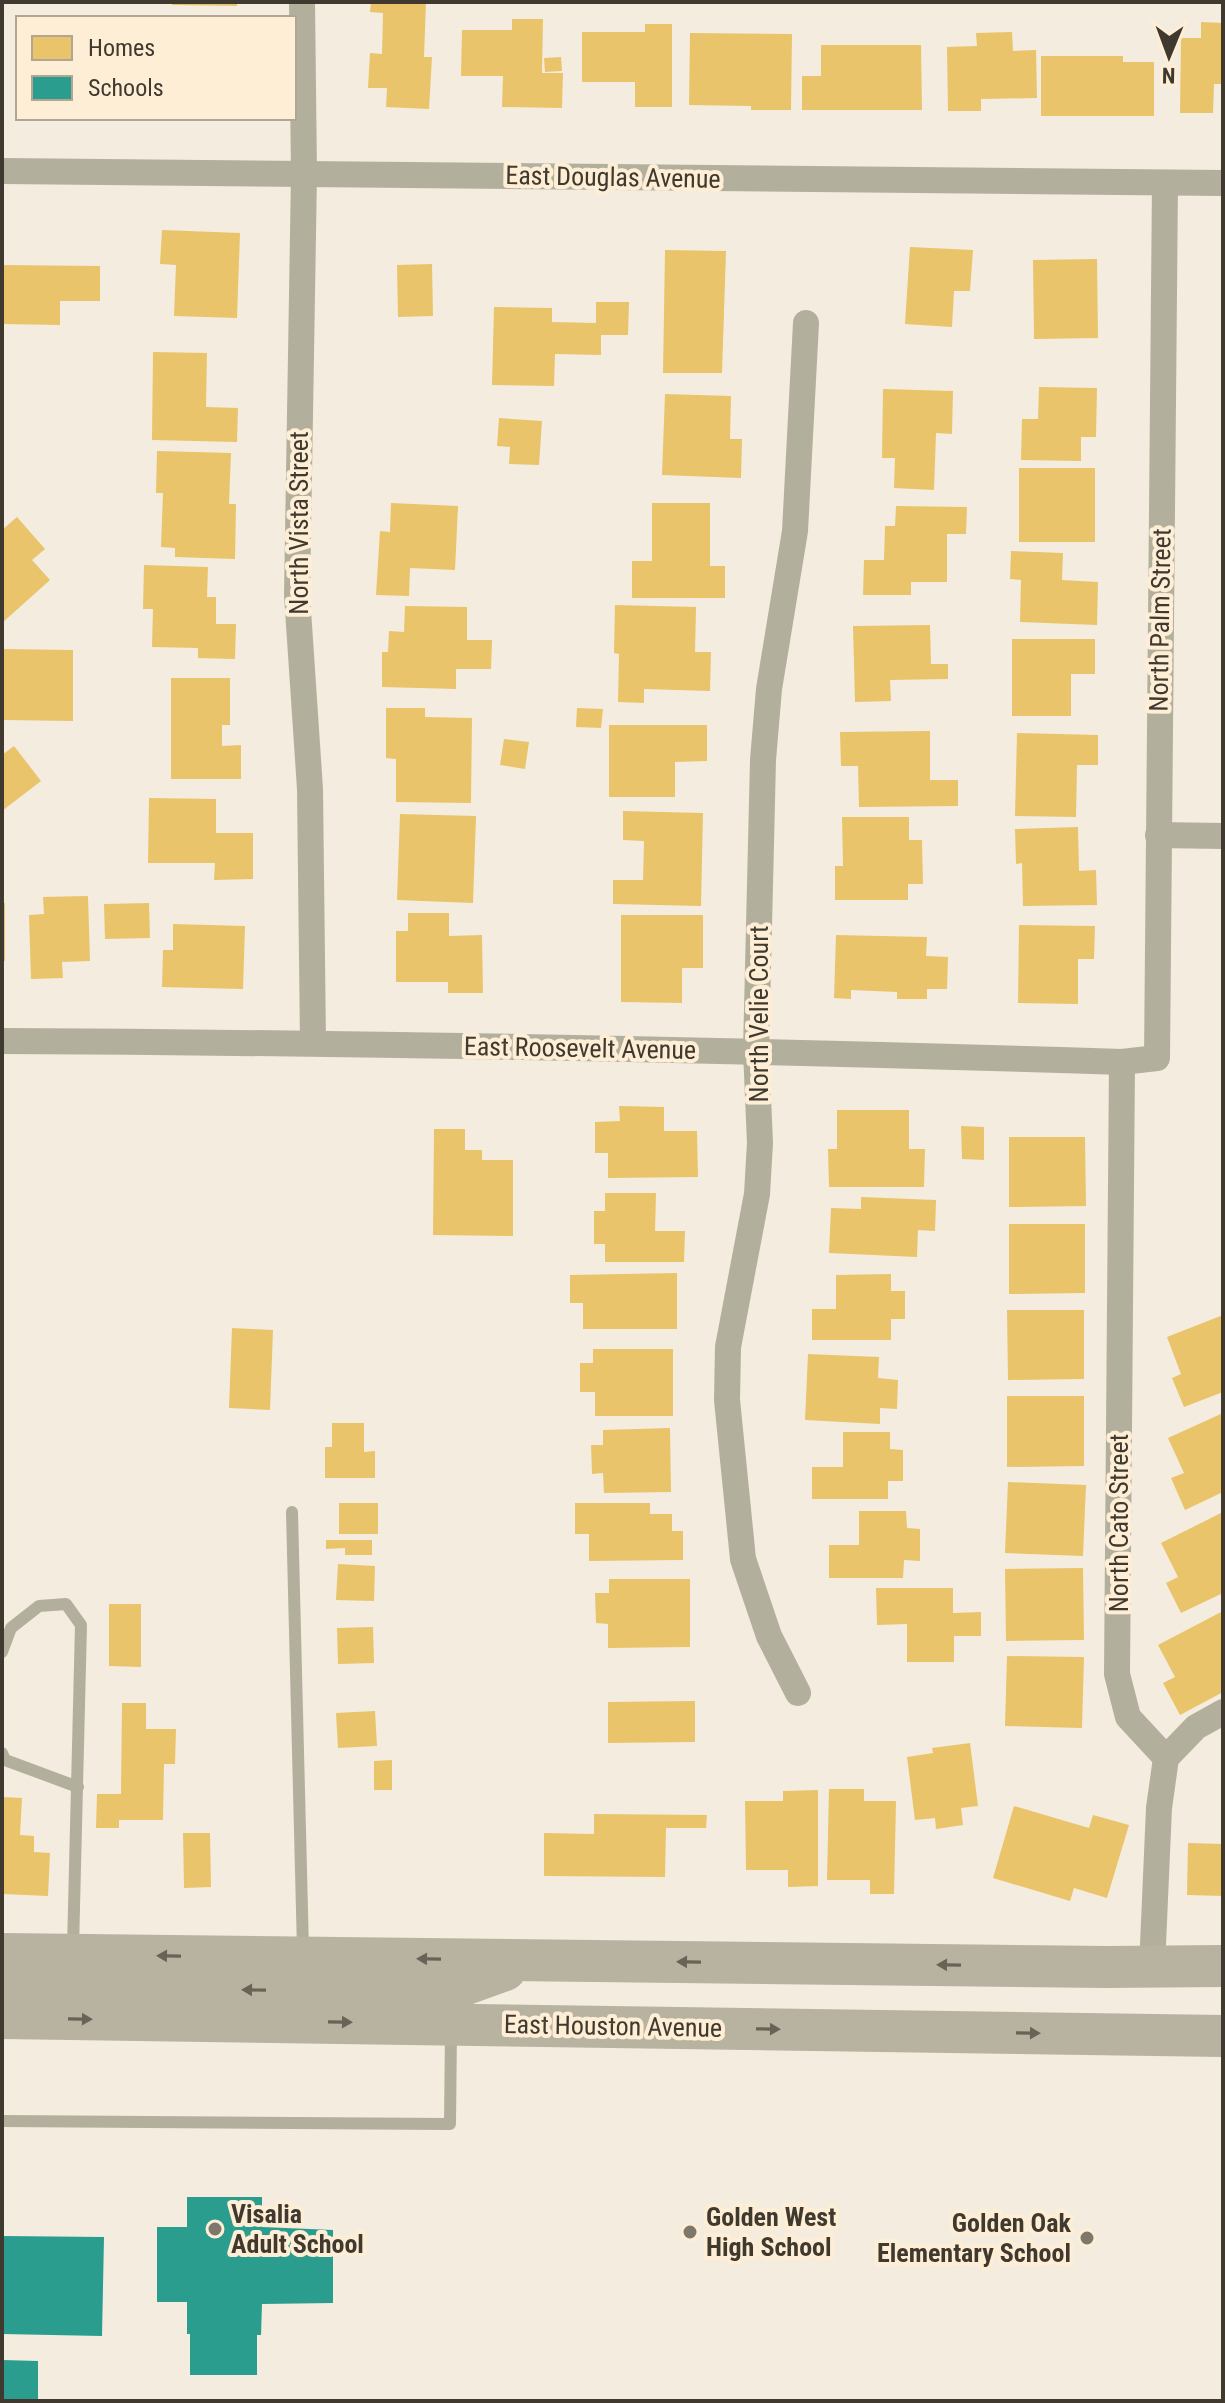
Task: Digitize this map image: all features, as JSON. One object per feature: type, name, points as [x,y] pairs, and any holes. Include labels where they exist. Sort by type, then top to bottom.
[{"type":"main road","points":[[2,1954],[1223,1966]]},
{"type":"main road","points":[[2,1986],[444,1992],[531,1961]]},
{"type":"main road","name":"East Houston Avenue","points":[[2,2018],[1223,2036]]},
{"type":"street","name":"North Vista Street","points":[[302,2],[304,174],[297,595],[310,789],[313,1043]]},
{"type":"street","name":"East Douglas Avenue","points":[[2,171],[1223,183]]},
{"type":"street","name":"North Palm Street","points":[[1157,1058],[1165,183]]},
{"type":"street","name":"North Velie Court","points":[[798,1693],[769,1636],[743,1559],[727,1400],[728,1347],[757,1194],[760,1143],[756,1051],[763,760],[769,689],[795,531],[806,323]]},
{"type":"street","points":[[1158,835],[1223,836]]},
{"type":"street","name":"East Roosevelt Avenue","points":[[2,1041],[756,1051],[1122,1062],[1157,1058]]},
{"type":"street","name":"North Cato Street","points":[[1122,1062],[1117,1674],[1128,1717],[1166,1758]]},
{"type":"street","points":[[1152,1967],[1159,1808],[1166,1758],[1196,1727],[1223,1712]]},
{"type":"lane","points":[[292,1512],[303,1958]]},
{"type":"lane","points":[[2,1652],[11,1628],[39,1606],[66,1604],[81,1625],[73,1955]]},
{"type":"lane","points":[[2,1753],[5,1760],[78,1787]]},
{"type":"lane","points":[[2,2121],[450,2124],[451,2024]]},
{"type":"building: Homes","points":[[172,2],[237,2],[237,6],[172,5]]},
{"type":"building: Homes","points":[[371,2],[426,2],[424,57],[432,57],[429,109],[386,107],[387,88],[368,88],[370,53],[382,54],[383,13],[370,12]]},
{"type":"building: Homes","points":[[512,19],[543,19],[542,73],[563,73],[562,108],[502,107],[503,76],[461,76],[462,30],[512,30]]},
{"type":"building: Homes","points":[[1201,22],[1223,23],[1223,84],[1214,84],[1213,113],[1180,113],[1181,38],[1201,38]]},
{"type":"building: Homes","points":[[645,24],[672,24],[672,107],[635,107],[635,82],[582,82],[582,32],[645,32]]},
{"type":"building: Homes","points":[[1012,32],[1013,51],[1036,50],[1037,98],[981,99],[981,111],[948,111],[947,47],[977,46],[976,33]]},
{"type":"building: Homes","points":[[690,33],[792,34],[791,110],[689,105]]},
{"type":"building: Homes","points":[[821,45],[921,45],[922,110],[802,110],[802,76],[821,76]]},
{"type":"building: Homes","points":[[1041,56],[1123,56],[1123,62],[1154,62],[1154,116],[1041,116]]},
{"type":"building: Homes","points":[[561,57],[562,71],[545,72],[544,58]]},
{"type":"building: Homes","points":[[162,230],[240,233],[237,318],[174,316],[176,265],[160,264]]},
{"type":"building: Homes","points":[[910,247],[973,250],[970,291],[954,291],[952,327],[905,324]]},
{"type":"building: Homes","points":[[665,250],[726,251],[722,373],[663,373]]},
{"type":"building: Homes","points":[[1097,259],[1098,338],[1034,339],[1033,260]]},
{"type":"building: Homes","points":[[432,264],[433,316],[398,317],[397,265]]},
{"type":"building: Homes","points":[[2,265],[100,266],[100,301],[60,301],[60,325],[2,324]]},
{"type":"building: Homes","points":[[596,302],[629,302],[628,335],[601,335],[601,355],[555,354],[554,386],[492,385],[494,307],[552,308],[552,322],[596,323]]},
{"type":"building: Homes","points":[[153,352],[207,353],[206,407],[238,408],[237,442],[152,440]]},
{"type":"building: Homes","points":[[1039,387],[1097,388],[1096,437],[1081,437],[1081,461],[1021,460],[1022,419],[1038,419]]},
{"type":"building: Homes","points":[[883,389],[953,391],[952,434],[936,433],[934,490],[894,488],[895,458],[882,458]]},
{"type":"building: Homes","points":[[665,394],[731,396],[730,439],[742,439],[741,478],[662,475]]},
{"type":"building: Homes","points":[[499,418],[542,421],[539,465],[509,464],[510,447],[497,446]]},
{"type":"building: Homes","points":[[157,451],[231,453],[229,504],[236,504],[235,559],[175,557],[175,548],[161,547],[163,493],[156,493]]},
{"type":"building: Homes","points":[[1019,468],[1095,468],[1095,542],[1019,542]]},
{"type":"building: Homes","points":[[391,503],[458,506],[455,570],[410,568],[409,596],[376,595],[380,531],[390,532]]},
{"type":"building: Homes","points":[[652,503],[710,503],[710,566],[725,566],[725,598],[632,598],[632,561],[652,561]]},
{"type":"building: Homes","points":[[896,506],[967,507],[966,534],[947,534],[947,582],[911,582],[911,595],[863,595],[864,560],[884,560],[885,526],[895,526]]},
{"type":"building: Homes","points":[[17,517],[45,549],[32,560],[50,580],[2,623],[2,530]]},
{"type":"building: Homes","points":[[1011,551],[1063,553],[1062,580],[1098,582],[1097,625],[1020,622],[1021,580],[1010,579]]},
{"type":"building: Homes","points":[[144,565],[208,567],[207,597],[216,597],[216,624],[236,624],[235,659],[198,658],[198,648],[152,647],[153,609],[143,609]]},
{"type":"building: Homes","points":[[615,605],[696,607],[695,652],[711,652],[710,691],[644,689],[644,703],[618,702],[619,654],[614,653]]},
{"type":"building: Homes","points":[[405,606],[467,607],[467,640],[492,640],[491,669],[456,669],[456,689],[382,687],[382,652],[388,652],[389,631],[404,632]]},
{"type":"building: Homes","points":[[930,625],[931,664],[948,664],[948,679],[890,680],[891,701],[855,702],[853,626]]},
{"type":"building: Homes","points":[[1012,639],[1095,639],[1095,674],[1071,674],[1071,716],[1012,716]]},
{"type":"building: Homes","points":[[2,649],[73,650],[73,721],[2,720]]},
{"type":"building: Homes","points":[[171,678],[230,678],[230,725],[222,725],[222,746],[241,745],[241,779],[171,779]]},
{"type":"building: Homes","points":[[386,708],[425,708],[425,717],[472,718],[471,803],[396,802],[396,759],[386,758]]},
{"type":"building: Homes","points":[[577,708],[603,709],[601,728],[576,727]]},
{"type":"building: Homes","points":[[609,725],[707,725],[707,761],[675,762],[675,797],[609,797]]},
{"type":"building: Homes","points":[[930,731],[930,780],[958,780],[958,806],[859,807],[858,766],[841,766],[840,732]]},
{"type":"building: Homes","points":[[1017,733],[1098,735],[1098,765],[1077,765],[1076,817],[1015,816]]},
{"type":"building: Homes","points":[[504,739],[529,742],[525,769],[500,765]]},
{"type":"building: Homes","points":[[14,746],[41,781],[2,811],[2,755]]},
{"type":"building: Homes","points":[[149,798],[216,799],[216,833],[253,833],[253,879],[214,880],[215,863],[148,863]]},
{"type":"building: Homes","points":[[623,811],[703,813],[701,906],[613,904],[613,880],[643,880],[644,841],[623,840]]},
{"type":"building: Homes","points":[[400,814],[476,816],[473,903],[397,900]]},
{"type":"building: Homes","points":[[842,817],[909,817],[909,840],[922,840],[923,884],[908,884],[908,900],[835,900],[835,866],[843,866]]},
{"type":"building: Homes","points":[[1078,827],[1079,871],[1096,870],[1097,905],[1023,906],[1022,863],[1016,864],[1015,829]]},
{"type":"building: Homes","points":[[88,896],[90,961],[62,962],[63,978],[31,979],[29,915],[44,914],[43,897]]},
{"type":"building: Homes","points":[[2,903],[5,903],[5,961],[2,961]]},
{"type":"building: Homes","points":[[149,903],[150,938],[105,939],[104,904]]},
{"type":"building: Homes","points":[[408,913],[449,913],[449,936],[482,935],[483,993],[448,993],[448,982],[396,982],[396,931],[408,931]]},
{"type":"building: Homes","points":[[621,915],[703,915],[703,968],[682,968],[682,1003],[621,1002]]},
{"type":"building: Homes","points":[[173,924],[245,926],[243,989],[162,987],[163,950],[173,950]]},
{"type":"building: Homes","points":[[1019,925],[1095,926],[1094,959],[1078,959],[1078,1004],[1018,1003]]},
{"type":"building: Homes","points":[[836,935],[927,937],[926,956],[948,957],[947,989],[927,989],[927,999],[897,999],[897,992],[851,990],[851,999],[834,998]]},
{"type":"building: Homes","points":[[619,1106],[664,1107],[664,1131],[697,1131],[698,1177],[608,1178],[608,1153],[595,1153],[595,1122],[620,1121]]},
{"type":"building: Homes","points":[[837,1110],[909,1110],[909,1149],[925,1149],[924,1187],[829,1187],[828,1149],[837,1149]]},
{"type":"building: Homes","points":[[961,1126],[984,1127],[984,1160],[962,1159]]},
{"type":"building: Homes","points":[[434,1129],[465,1129],[465,1150],[482,1150],[482,1160],[513,1160],[513,1236],[433,1235]]},
{"type":"building: Homes","points":[[1009,1137],[1085,1137],[1086,1206],[1009,1207]]},
{"type":"building: Homes","points":[[605,1193],[656,1193],[655,1231],[685,1231],[684,1262],[605,1262],[605,1244],[594,1244],[594,1211],[605,1211]]},
{"type":"building: Homes","points":[[861,1197],[936,1200],[935,1231],[918,1230],[917,1257],[829,1253],[831,1208],[861,1209]]},
{"type":"building: Homes","points":[[1009,1224],[1085,1224],[1085,1293],[1009,1294]]},
{"type":"building: Homes","points":[[677,1273],[677,1329],[583,1329],[583,1303],[570,1303],[570,1275]]},
{"type":"building: Homes","points":[[891,1274],[891,1291],[905,1291],[905,1319],[891,1319],[891,1340],[812,1340],[812,1309],[836,1309],[836,1275]]},
{"type":"building: Homes","points":[[1007,1310],[1084,1310],[1084,1379],[1008,1380]]},
{"type":"building: Homes","points":[[1223,1315],[1223,1392],[1184,1407],[1172,1378],[1181,1374],[1167,1337]]},
{"type":"building: Homes","points":[[232,1328],[273,1330],[270,1410],[229,1408]]},
{"type":"building: Homes","points":[[593,1349],[673,1349],[673,1416],[595,1416],[595,1392],[580,1392],[580,1363],[593,1363]]},
{"type":"building: Homes","points":[[808,1354],[879,1357],[878,1378],[898,1380],[897,1409],[880,1408],[880,1424],[805,1420]]},
{"type":"building: Homes","points":[[1007,1396],[1084,1396],[1084,1466],[1007,1467]]},
{"type":"building: Homes","points":[[1223,1413],[1223,1492],[1185,1510],[1171,1478],[1184,1473],[1168,1438]]},
{"type":"building: Homes","points":[[332,1423],[364,1423],[364,1452],[375,1451],[375,1478],[325,1478],[325,1447],[332,1447]]},
{"type":"building: Homes","points":[[670,1428],[671,1492],[604,1493],[603,1473],[592,1474],[591,1445],[603,1445],[603,1430]]},
{"type":"building: Homes","points":[[843,1432],[890,1432],[890,1449],[903,1450],[903,1481],[888,1481],[888,1499],[812,1499],[812,1467],[843,1467]]},
{"type":"building: Homes","points":[[1008,1482],[1086,1485],[1083,1556],[1005,1553]]},
{"type":"building: Homes","points":[[339,1503],[378,1503],[378,1534],[339,1534]]},
{"type":"building: Homes","points":[[575,1503],[650,1503],[650,1514],[672,1514],[672,1531],[683,1531],[683,1560],[589,1561],[589,1534],[575,1534]]},
{"type":"building: Homes","points":[[859,1511],[906,1511],[907,1528],[920,1529],[920,1561],[904,1560],[903,1578],[829,1578],[829,1545],[859,1545]]},
{"type":"building: Homes","points":[[1223,1512],[1223,1593],[1181,1613],[1166,1583],[1178,1577],[1161,1543]]},
{"type":"building: Homes","points":[[326,1540],[372,1540],[372,1555],[345,1555],[345,1548],[326,1549]]},
{"type":"building: Homes","points":[[338,1564],[375,1566],[374,1601],[336,1600]]},
{"type":"building: Homes","points":[[1083,1568],[1084,1640],[1006,1641],[1005,1569]]},
{"type":"building: Homes","points":[[609,1579],[690,1579],[690,1647],[608,1648],[608,1624],[596,1623],[595,1593],[609,1593]]},
{"type":"building: Homes","points":[[876,1588],[953,1588],[953,1613],[981,1612],[981,1636],[954,1636],[954,1662],[907,1662],[907,1624],[877,1625]]},
{"type":"building: Homes","points":[[109,1604],[141,1604],[141,1667],[109,1666]]},
{"type":"building: Homes","points":[[1223,1611],[1223,1692],[1180,1715],[1163,1683],[1175,1677],[1158,1645]]},
{"type":"building: Homes","points":[[373,1627],[374,1663],[338,1664],[337,1628]]},
{"type":"building: Homes","points":[[1007,1656],[1084,1657],[1082,1728],[1005,1726]]},
{"type":"building: Homes","points":[[695,1701],[695,1742],[608,1743],[608,1702]]},
{"type":"building: Homes","points":[[122,1703],[146,1703],[146,1729],[176,1729],[175,1764],[164,1764],[163,1820],[119,1820],[119,1828],[96,1828],[97,1794],[121,1794]]},
{"type":"building: Homes","points":[[375,1711],[377,1746],[338,1748],[336,1713]]},
{"type":"building: Homes","points":[[970,1743],[978,1806],[961,1808],[963,1825],[936,1829],[935,1818],[915,1820],[907,1757],[933,1753],[932,1748]]},
{"type":"building: Homes","points":[[392,1760],[392,1790],[374,1790],[374,1761]]},
{"type":"building: Homes","points":[[829,1789],[864,1789],[864,1801],[896,1801],[894,1894],[870,1894],[870,1880],[827,1880]]},
{"type":"building: Homes","points":[[818,1790],[818,1886],[788,1887],[788,1870],[746,1870],[745,1801],[783,1801],[783,1791]]},
{"type":"building: Homes","points":[[2,1797],[22,1798],[20,1835],[34,1836],[34,1852],[50,1853],[48,1896],[2,1894]]},
{"type":"building: Homes","points":[[1014,1806],[1089,1828],[1093,1815],[1129,1825],[1107,1898],[1074,1888],[1070,1901],[993,1878]]},
{"type":"building: Homes","points":[[594,1814],[707,1815],[706,1828],[666,1828],[665,1877],[544,1876],[544,1833],[594,1834]]},
{"type":"building: Homes","points":[[183,1833],[210,1833],[211,1887],[184,1888]]},
{"type":"building: Homes","points":[[1188,1843],[1223,1844],[1223,1896],[1187,1895]]},
{"type":"building: Schools","points":[[187,2197],[262,2197],[262,2227],[333,2230],[333,2303],[262,2304],[261,2335],[257,2335],[257,2375],[190,2375],[187,2302],[157,2302],[157,2227],[187,2227]]},
{"type":"building: Schools","points":[[2,2236],[104,2237],[102,2336],[2,2334]]},
{"type":"building: Schools","points":[[2,2360],[38,2361],[38,2401],[2,2401]]},
{"type":"place","name":"Visalia Adult School","points":[[215,2229]]},
{"type":"place","name":"Golden West High School","points":[[690,2232]]},
{"type":"place","name":"Golden Oak Elementary School","points":[[1087,2238]]}]
